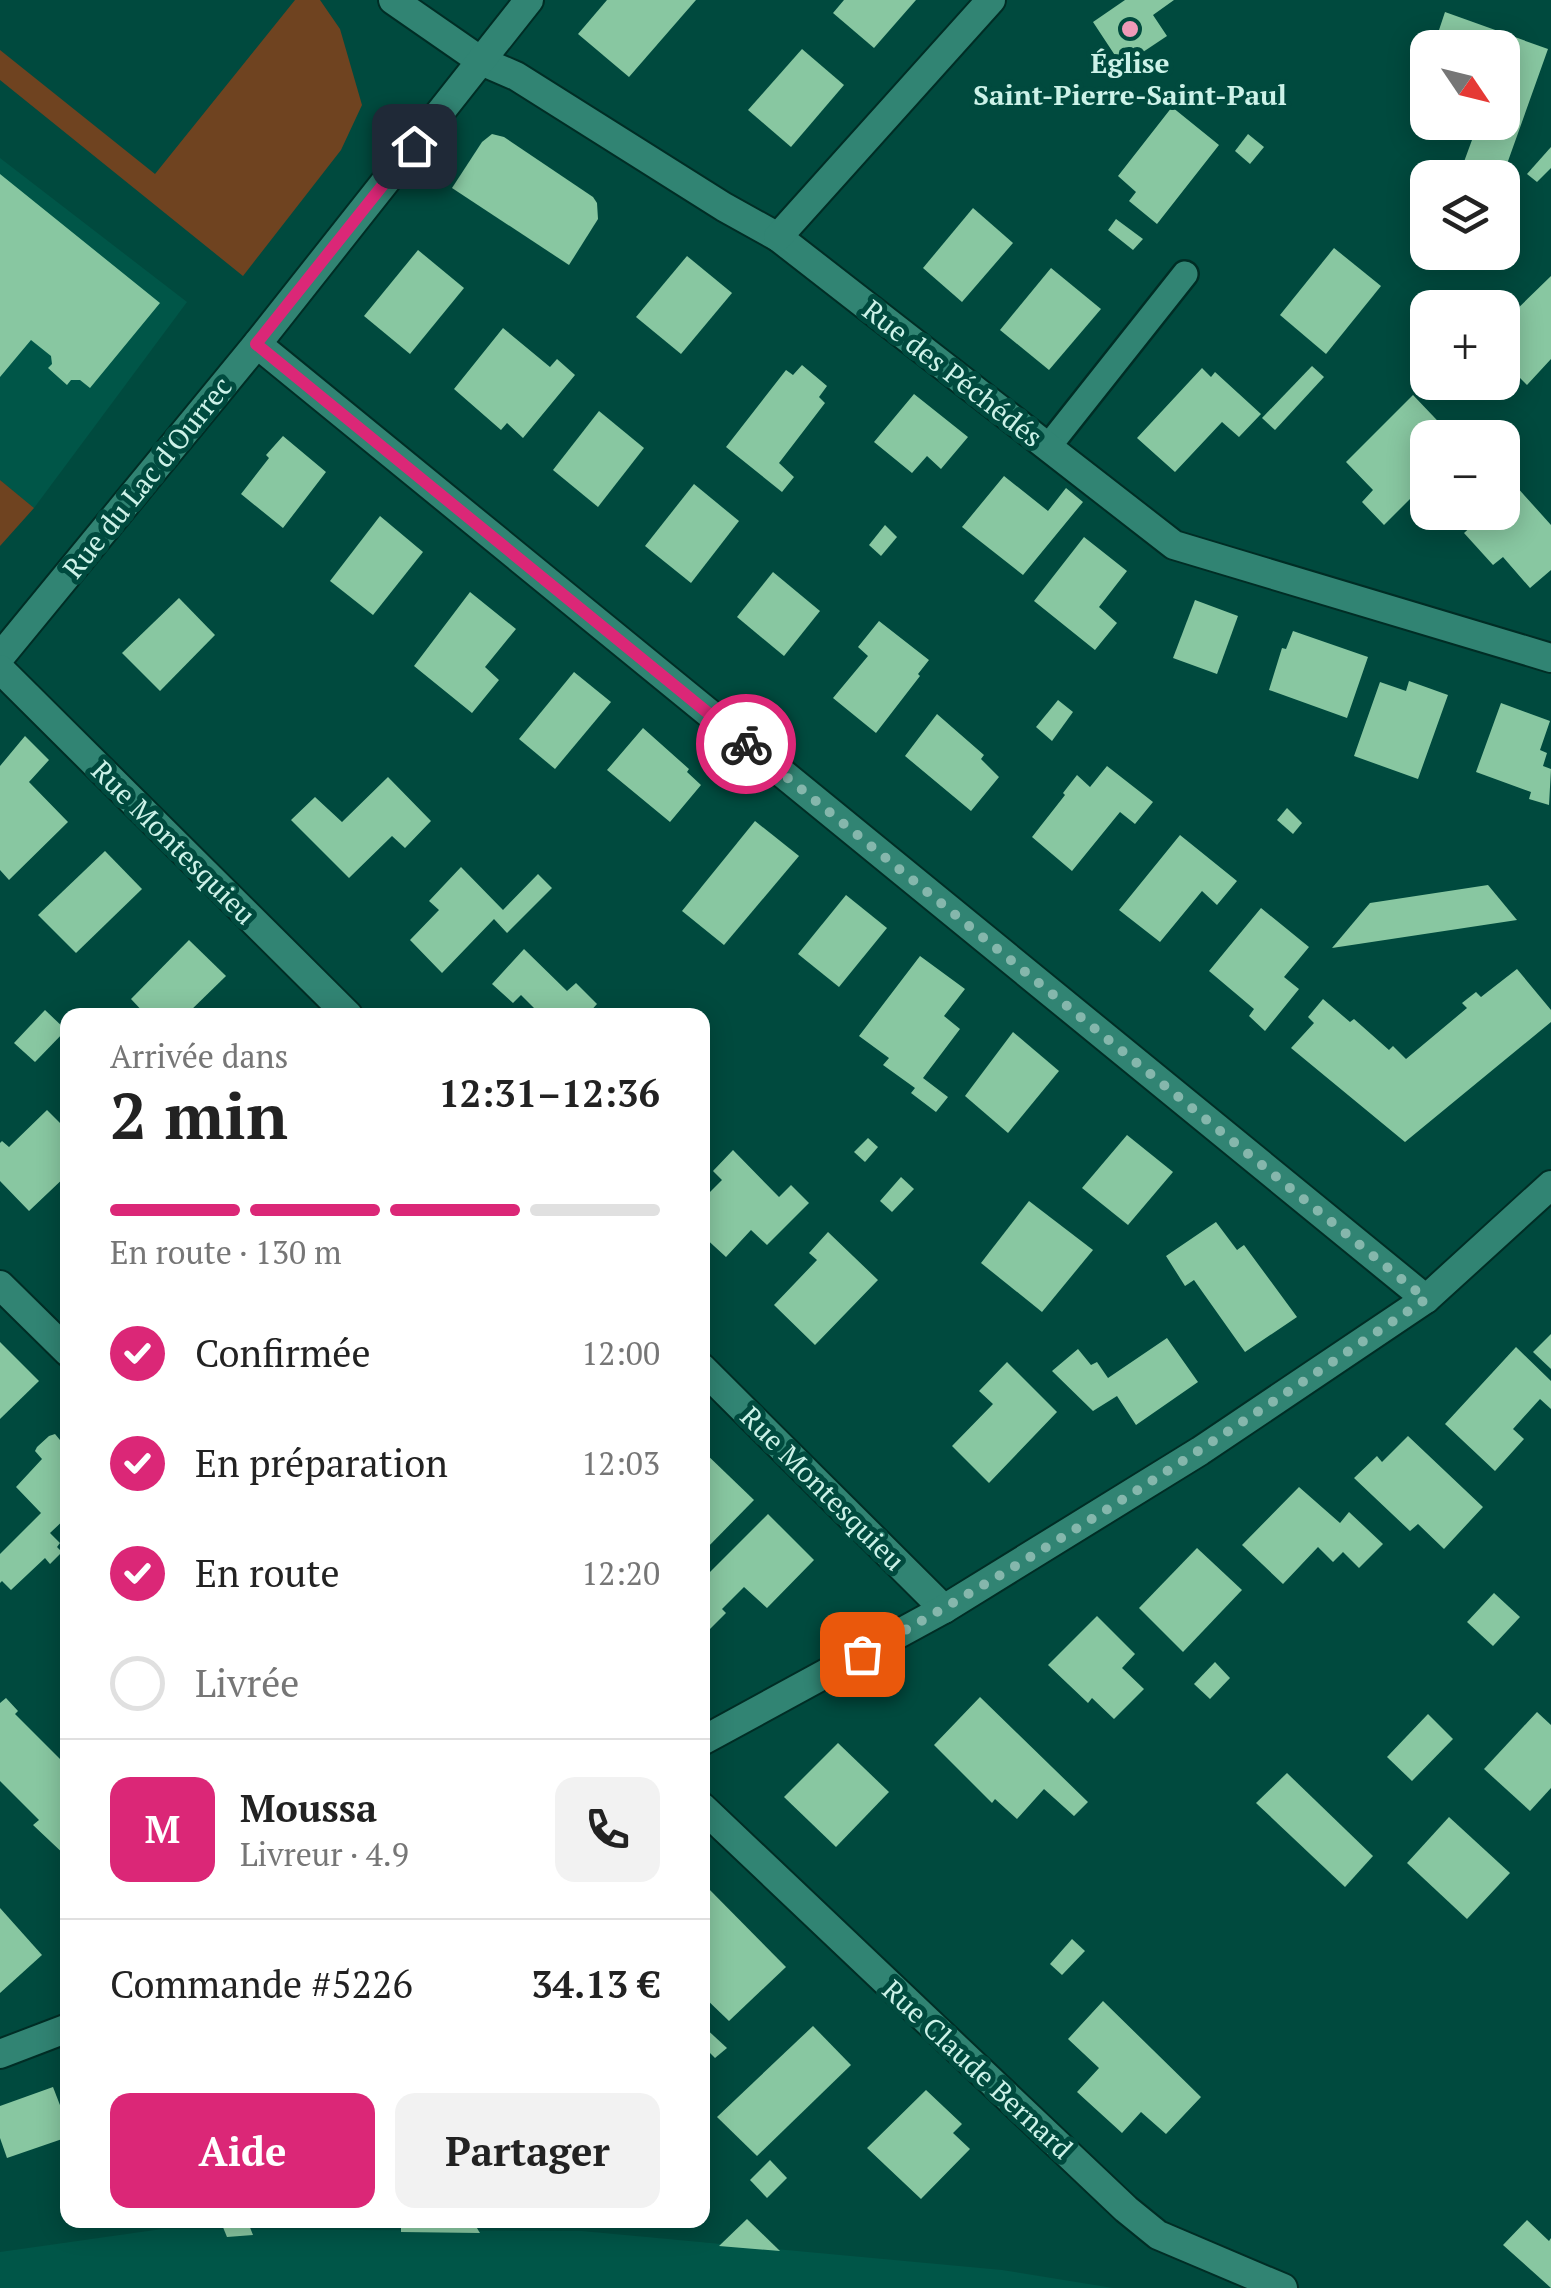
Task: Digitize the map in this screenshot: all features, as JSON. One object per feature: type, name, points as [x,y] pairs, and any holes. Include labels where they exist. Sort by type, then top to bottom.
[{"type":"street","name":"Rue des Péchédés","points":[[393,0],[482,62],[516,76],[724,208],[778,237],[1174,545],[1551,658]]},
{"type":"street","name":"Rue du Lac d'Ourrec","points":[[0,657],[256,344],[529,0]]},
{"type":"street","points":[[778,237],[991,0]]},
{"type":"street","points":[[256,344],[1426,1299]]},
{"type":"street","name":"Rue Montesquieu","points":[[0,668],[341,1008]]},
{"type":"street","points":[[710,1737],[944,1609],[1200,1451],[1426,1299],[1551,1186]]},
{"type":"street","points":[[0,1285],[60,1344]]},
{"type":"street","name":"Rue Montesquieu","points":[[710,1376],[944,1609]]},
{"type":"street","name":"Rue Claude Bernard","points":[[710,1816],[1136,2218],[1158,2234],[1283,2288]]},
{"type":"street","points":[[0,2054],[60,2031]]},
{"type":"lane","points":[[1048,447],[1185,274]]},
{"type":"shaded area","points":[[295,0],[320,0],[340,29],[362,105],[341,150],[243,276],[0,80],[0,50],[155,174]]},
{"type":"shaded area","points":[[0,158],[187,302],[34,508],[0,480]]},
{"type":"shaded area","points":[[0,480],[34,508],[0,546]]},
{"type":"shaded area","points":[[162,2229],[582,2231],[1002,2270],[1113,2288],[0,2288],[0,2252]]},
{"type":"building","points":[[607,0],[696,0],[629,77],[578,34]]},
{"type":"building","points":[[844,0],[916,0],[874,48],[833,13]]},
{"type":"building","name":"Église Saint-Pierre-Saint-Paul","points":[[1125,0],[1174,0],[1153,15],[1167,36],[1122,66],[1093,22]]},
{"type":"building","points":[[1445,12],[1495,30],[1439,30]]},
{"type":"building","points":[[1520,39],[1548,49],[1520,128]]},
{"type":"building","points":[[802,49],[844,85],[791,147],[748,110]]},
{"type":"building","points":[[1172,107],[1219,145],[1157,224],[1129,201],[1136,192],[1118,176]]},
{"type":"building","points":[[492,134],[504,137],[597,203],[598,219],[569,265],[452,188],[482,142]]},
{"type":"building","points":[[1248,134],[1264,147],[1250,164],[1235,151]]},
{"type":"building","points":[[1472,140],[1516,140],[1508,160],[1465,160]]},
{"type":"building","points":[[1551,147],[1551,168],[1537,182],[1527,174]]},
{"type":"building","points":[[0,174],[160,303],[90,388],[80,380],[71,380],[67,385],[48,368],[51,356],[31,340],[0,377]]},
{"type":"building","points":[[973,208],[1013,243],[962,302],[923,268]]},
{"type":"building","points":[[1116,219],[1143,239],[1133,250],[1108,230]]},
{"type":"building","points":[[1334,248],[1381,286],[1326,354],[1280,315]]},
{"type":"building","points":[[418,250],[464,288],[410,354],[364,316]]},
{"type":"building","points":[[687,256],[732,293],[681,354],[636,317]]},
{"type":"building","points":[[1051,268],[1101,309],[1049,370],[1000,330]]},
{"type":"building","points":[[1551,276],[1551,359],[1527,385],[1520,378],[1520,306]]},
{"type":"building","points":[[503,328],[550,367],[557,359],[575,375],[523,438],[507,423],[501,430],[454,389]]},
{"type":"building","points":[[802,365],[827,386],[819,397],[825,403],[779,463],[794,477],[782,492],[726,447],[786,370],[793,375]]},
{"type":"building","points":[[1312,366],[1324,377],[1275,430],[1262,418]]},
{"type":"building","points":[[1202,368],[1211,377],[1215,372],[1261,414],[1239,437],[1222,422],[1175,472],[1137,438]]},
{"type":"building","points":[[914,394],[968,437],[941,469],[927,456],[912,473],[874,442]]},
{"type":"building","points":[[1410,398],[1418,400],[1437,420],[1410,420],[1410,499],[1384,525],[1362,502],[1373,490],[1346,462]]},
{"type":"building","points":[[599,411],[644,448],[598,507],[553,470]]},
{"type":"building","points":[[283,436],[326,472],[283,528],[241,494]]},
{"type":"building","points":[[1004,476],[1048,511],[1066,488],[1083,502],[1023,575],[962,527]]},
{"type":"building","points":[[694,484],[739,521],[691,583],[645,546]]},
{"type":"building","points":[[1520,490],[1551,525],[1551,570],[1530,588],[1503,557],[1493,565],[1464,533],[1520,530]]},
{"type":"building","points":[[380,516],[423,552],[373,615],[330,581]]},
{"type":"building","points":[[885,525],[897,537],[881,556],[869,545]]},
{"type":"building","points":[[1084,537],[1127,571],[1099,607],[1117,623],[1095,650],[1034,601]]},
{"type":"building","points":[[773,572],[820,611],[784,656],[737,617]]},
{"type":"building","points":[[470,592],[516,629],[485,667],[499,680],[472,713],[414,666]]},
{"type":"building","points":[[179,598],[215,635],[160,691],[122,653]]},
{"type":"building","points":[[1195,600],[1238,616],[1217,674],[1173,658]]},
{"type":"building","points":[[879,621],[929,660],[876,733],[833,698],[868,656],[858,647]]},
{"type":"building","points":[[1293,631],[1368,657],[1347,718],[1269,690],[1282,648],[1286,649]]},
{"type":"building","points":[[574,672],[611,702],[555,769],[519,739]]},
{"type":"building","points":[[1409,681],[1448,695],[1418,779],[1354,756],[1380,682],[1406,691]]},
{"type":"building","points":[[1058,700],[1073,712],[1052,741],[1036,727]]},
{"type":"building","points":[[1501,703],[1550,721],[1540,750],[1547,753],[1543,766],[1551,769],[1549,805],[1529,799],[1531,792],[1476,772]]},
{"type":"building","points":[[937,714],[984,755],[981,759],[999,777],[971,811],[905,756]]},
{"type":"building","points":[[643,728],[689,769],[687,772],[701,785],[670,822],[607,770]]},
{"type":"building","points":[[25,736],[49,760],[29,782],[68,822],[9,880],[0,870],[0,766]]},
{"type":"building","points":[[1107,766],[1153,802],[1135,824],[1120,812],[1072,871],[1032,837],[1077,775],[1090,787]]},
{"type":"building","points":[[388,777],[431,821],[405,848],[392,836],[349,878],[291,820],[315,797],[342,822]]},
{"type":"building","points":[[1287,808],[1302,823],[1293,834],[1277,820]]},
{"type":"building","points":[[755,821],[799,856],[724,945],[682,911]]},
{"type":"building","points":[[1180,835],[1237,881],[1217,905],[1202,891],[1160,942],[1119,910]]},
{"type":"building","points":[[105,851],[142,889],[76,953],[38,915]]},
{"type":"building","points":[[461,867],[503,910],[538,874],[552,888],[507,933],[494,919],[442,973],[410,940],[439,910],[429,901]]},
{"type":"building","points":[[1488,885],[1517,920],[1332,948],[1370,903]]},
{"type":"building","points":[[846,895],[887,928],[839,987],[798,954]]},
{"type":"building","points":[[1261,908],[1309,947],[1284,977],[1299,989],[1265,1031],[1249,1016],[1254,1009],[1209,971]]},
{"type":"building","points":[[189,940],[226,976],[193,1008],[139,1008],[131,999]]},
{"type":"building","points":[[524,949],[567,991],[576,983],[597,1004],[593,1008],[534,1008],[521,995],[513,1003],[492,984]]},
{"type":"building","points":[[920,956],[965,989],[944,1016],[960,1029],[923,1078],[948,1097],[936,1112],[911,1093],[915,1088],[883,1065],[889,1058],[859,1036]]},
{"type":"building","points":[[1517,969],[1551,1010],[1551,1022],[1405,1142],[1291,1048],[1314,1023],[1308,1017],[1323,999],[1406,1059],[1467,1008],[1462,1003],[1476,992],[1481,997]]},
{"type":"building","points":[[45,1010],[60,1024],[60,1036],[35,1062],[14,1043]]},
{"type":"building","points":[[1013,1032],[1059,1071],[1008,1133],[965,1096]]},
{"type":"building","points":[[47,1110],[60,1123],[60,1182],[29,1211],[0,1181],[0,1143],[9,1147]]},
{"type":"building","points":[[1127,1135],[1173,1172],[1128,1225],[1082,1188]]},
{"type":"building","points":[[868,1138],[878,1147],[865,1162],[854,1152]]},
{"type":"building","points":[[733,1150],[779,1197],[791,1185],[809,1203],[767,1245],[751,1230],[726,1257],[710,1242],[710,1192],[722,1180],[713,1171]]},
{"type":"building","points":[[901,1177],[914,1189],[892,1212],[880,1201]]},
{"type":"building","points":[[1029,1201],[1093,1250],[1042,1312],[981,1263]]},
{"type":"building","points":[[1216,1222],[1237,1250],[1244,1245],[1297,1317],[1245,1352],[1194,1280],[1185,1286],[1166,1256]]},
{"type":"building","points":[[828,1232],[878,1280],[815,1345],[774,1305],[817,1260],[809,1253]]},
{"type":"building","points":[[1551,1334],[1551,1369],[1533,1352]]},
{"type":"building","points":[[1167,1338],[1198,1382],[1136,1425],[1117,1396],[1093,1411],[1052,1371],[1078,1349],[1091,1365],[1097,1362],[1108,1378]]},
{"type":"building","points":[[0,1342],[39,1381],[0,1419]]},
{"type":"building","points":[[1516,1347],[1551,1381],[1551,1409],[1540,1399],[1513,1429],[1524,1439],[1495,1471],[1445,1424]]},
{"type":"building","points":[[1007,1362],[1057,1412],[989,1483],[952,1446],[993,1404],[979,1391]]},
{"type":"building","points":[[55,1434],[60,1440],[60,1524],[50,1533],[60,1543],[60,1554],[50,1564],[45,1558],[11,1590],[0,1583],[0,1554],[41,1513],[16,1487],[42,1459],[35,1451],[37,1447]]},
{"type":"building","points":[[1408,1436],[1483,1507],[1444,1549],[1418,1524],[1410,1531],[1354,1478],[1377,1456],[1382,1462]]},
{"type":"building","points":[[710,1458],[754,1500],[710,1545]]},
{"type":"building","points":[[1299,1487],[1340,1523],[1349,1512],[1383,1544],[1359,1568],[1343,1552],[1333,1562],[1318,1547],[1283,1584],[1242,1545]]},
{"type":"building","points":[[768,1514],[814,1560],[767,1608],[744,1587],[722,1609],[726,1613],[710,1629],[710,1572]]},
{"type":"building","points":[[1197,1548],[1242,1590],[1183,1652],[1139,1608]]},
{"type":"building","points":[[1494,1593],[1520,1617],[1493,1646],[1467,1622]]},
{"type":"building","points":[[1097,1616],[1135,1654],[1122,1668],[1144,1689],[1114,1719],[1092,1698],[1088,1703],[1048,1665]]},
{"type":"building","points":[[1215,1662],[1230,1678],[1210,1699],[1194,1684]]},
{"type":"building","points":[[980,1697],[1088,1802],[1074,1816],[1044,1789],[1017,1819],[995,1799],[992,1803],[934,1745]]},
{"type":"building","points":[[6,1698],[18,1711],[15,1714],[60,1759],[60,1850],[33,1825],[39,1820],[0,1781],[0,1703]]},
{"type":"building","points":[[1537,1712],[1551,1725],[1551,1788],[1530,1811],[1484,1769]]},
{"type":"building","points":[[1428,1714],[1453,1739],[1412,1781],[1387,1757]]},
{"type":"building","points":[[838,1743],[889,1792],[836,1847],[784,1797]]},
{"type":"building","points":[[1287,1773],[1373,1856],[1345,1887],[1256,1803]]},
{"type":"building","points":[[1449,1817],[1510,1873],[1467,1919],[1407,1863]]},
{"type":"building","points":[[710,1890],[786,1967],[729,2021],[710,2003]]},
{"type":"building","points":[[0,1908],[42,1955],[0,1993]]},
{"type":"building","points":[[1072,1939],[1085,1951],[1062,1975],[1050,1964]]},
{"type":"building","points":[[1103,2001],[1201,2097],[1166,2134],[1141,2112],[1122,2133],[1077,2092],[1099,2068],[1068,2039]]},
{"type":"building","points":[[813,2026],[851,2065],[757,2156],[717,2117]]},
{"type":"building","points":[[710,2032],[727,2048],[715,2058],[710,2053]]},
{"type":"building","points":[[53,2087],[60,2105],[60,2140],[7,2158],[0,2138],[0,2106]]},
{"type":"building","points":[[926,2090],[962,2124],[953,2133],[970,2149],[921,2199],[867,2148]]},
{"type":"building","points":[[770,2160],[787,2178],[767,2198],[750,2180]]},
{"type":"building","points":[[747,2219],[780,2251],[719,2246]]},
{"type":"building","points":[[1527,2220],[1549,2241],[1551,2238],[1551,2288],[1503,2245]]},
{"type":"building","points":[[223,2228],[250,2228],[253,2235],[227,2237]]},
{"type":"building","points":[[401,2228],[477,2228],[480,2233],[401,2232]]},
{"type":"way so far","points":[[746,744],[1426,1299],[1200,1451],[944,1609],[862,1654]]},
{"type":"place","name":"Église Saint-Pierre-Saint-Paul","points":[[1130,29]]},
{"type":"route","points":[[414,146],[256,344],[746,744]]}]
